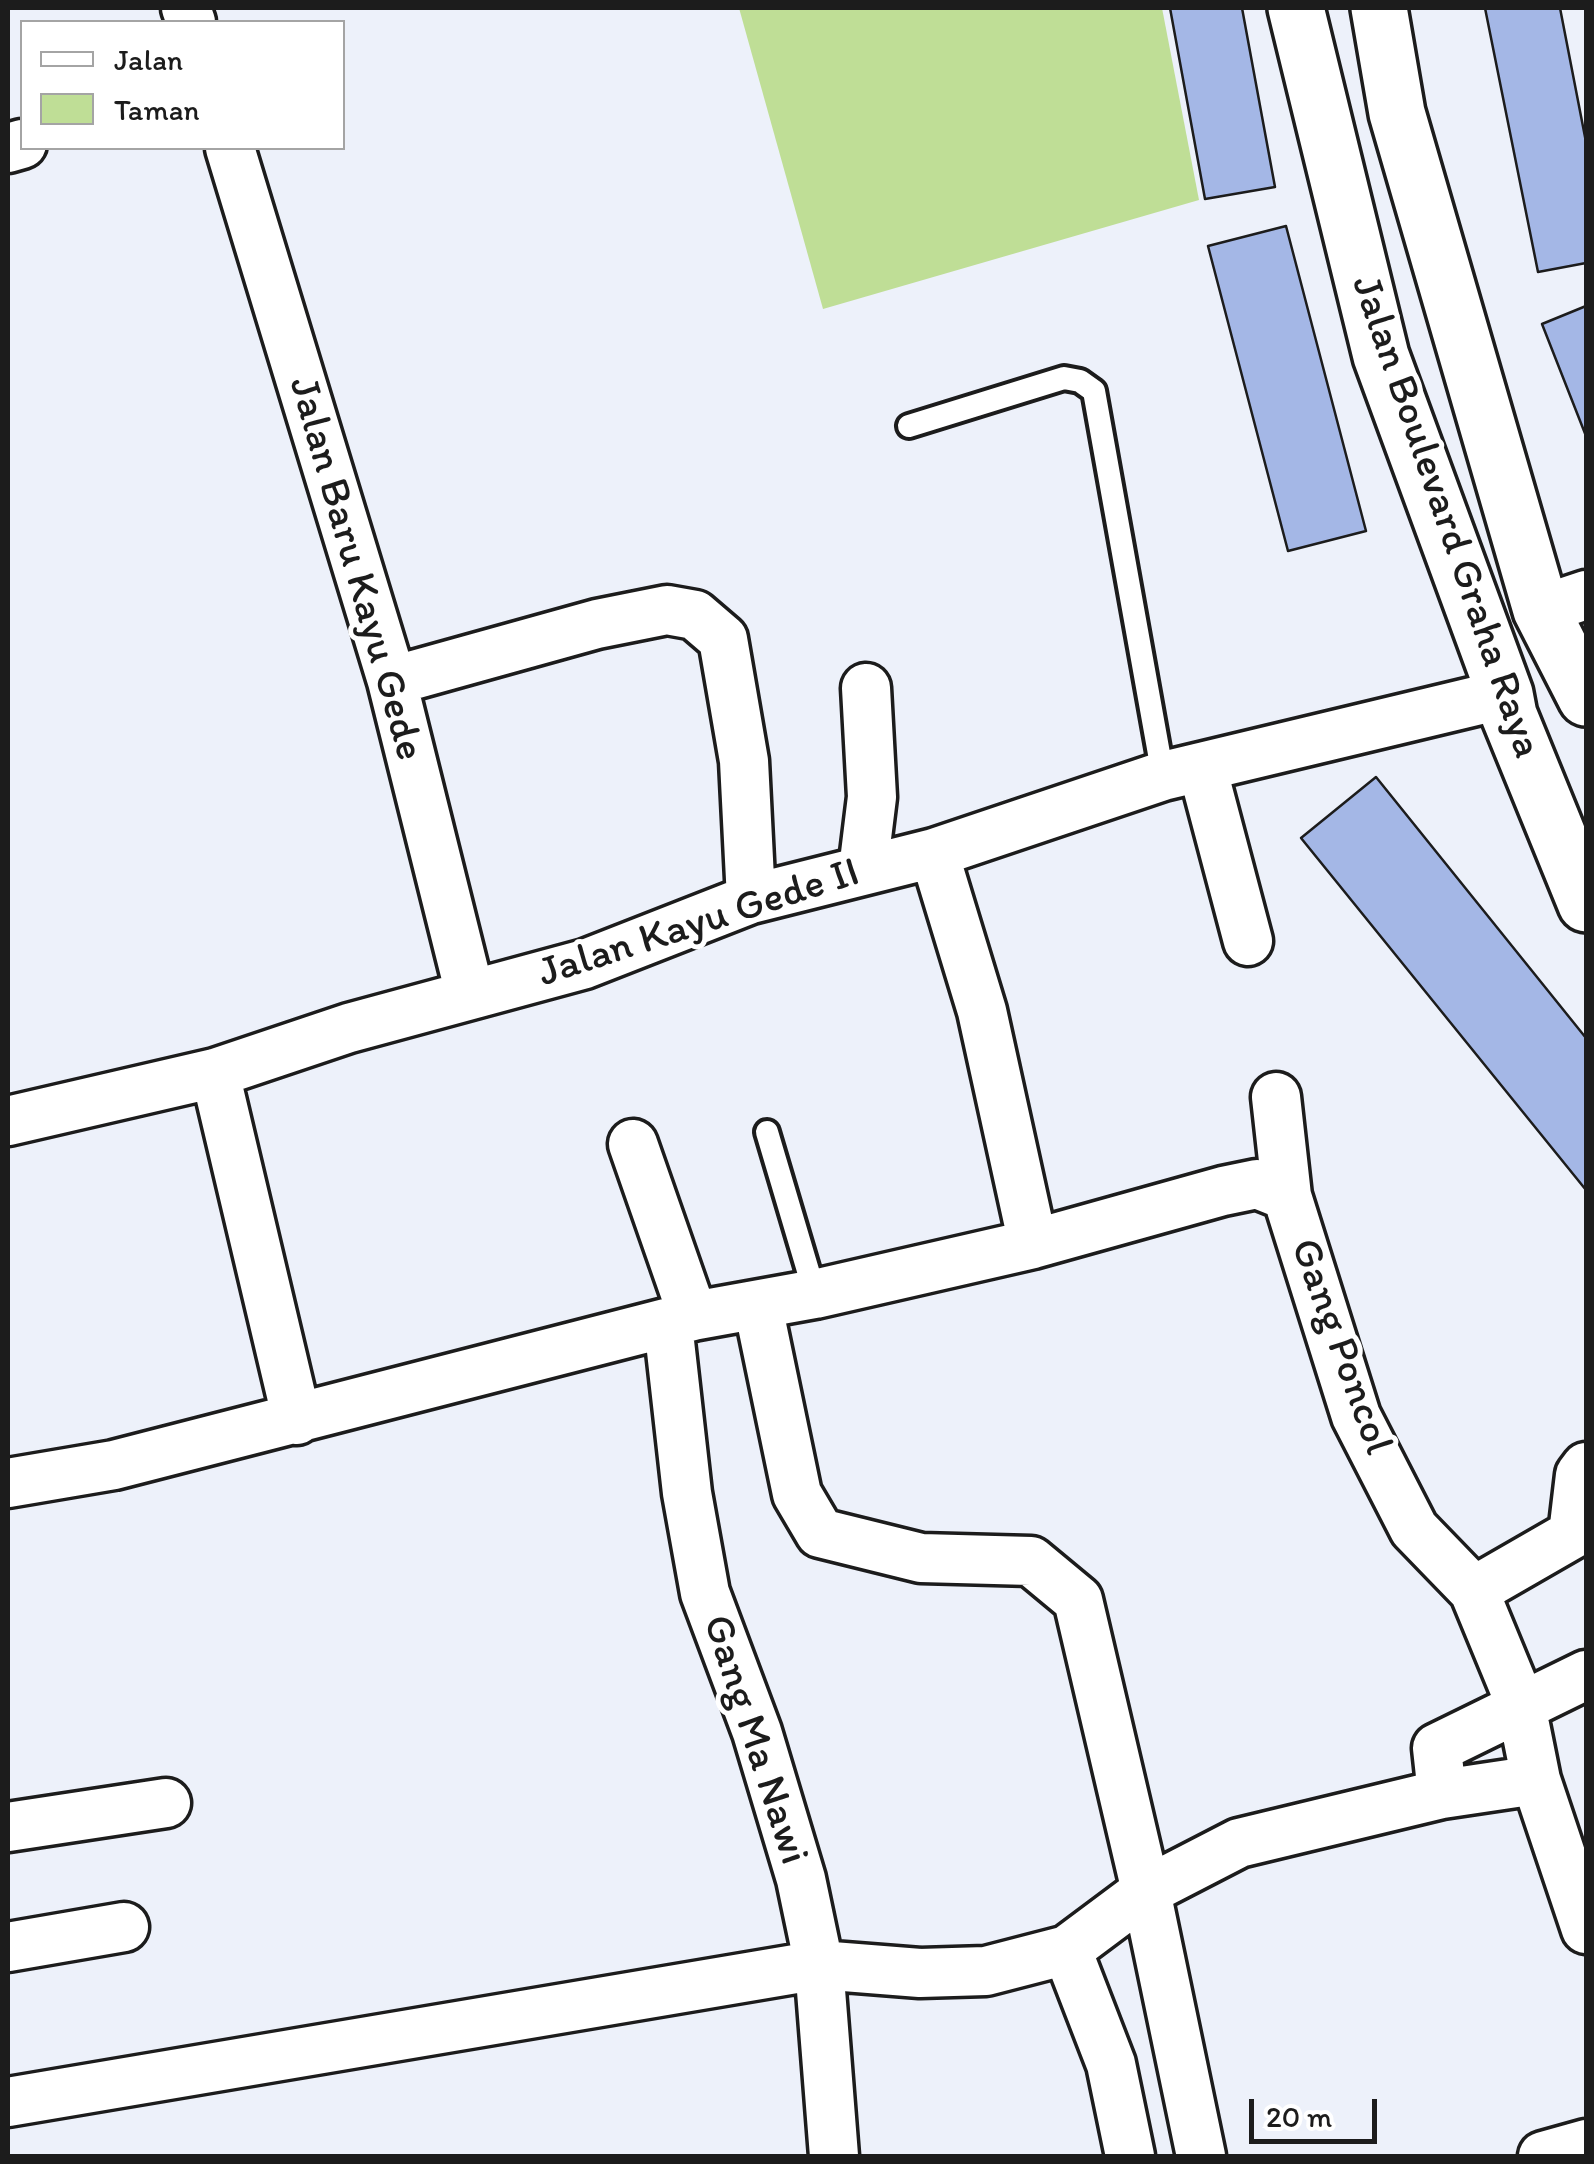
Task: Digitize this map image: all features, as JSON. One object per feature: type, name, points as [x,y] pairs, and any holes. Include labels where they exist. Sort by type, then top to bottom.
[{"type":"main road","name":"Jalan Boulevard Graha Raya","points":[[1296,8],[1381,356],[1505,694],[1509,715],[1586,904]]},
{"type":"main road","name":"Jalan Boulevard Graha Raya","points":[[1379,8],[1396,114],[1564,602],[1586,698]]},
{"type":"street","name":"Jalan Baru Kayu Gede","points":[[231,150],[392,681],[470,994]]},
{"type":"street","points":[[392,681],[597,624],[667,610],[695,615],[723,639],[744,761],[751,899]]},
{"type":"street","points":[[862,870],[872,798],[866,688]]},
{"type":"street","name":"Jalan Kayu Gede II","points":[[8,1121],[214,1072],[470,994],[585,964],[751,899],[934,853],[1203,767],[1505,694]]},
{"type":"street","points":[[1203,767],[1248,941]]},
{"type":"street","points":[[934,853],[982,1011],[1033,1244]]},
{"type":"street","points":[[214,1072],[296,1420]]},
{"type":"street","name":"Gang Poncol","points":[[1276,1097],[1287,1196],[1356,1416],[1414,1529],[1474,1591],[1521,1705],[1536,1780],[1586,1930]]},
{"type":"street","name":"Gang Ma Nawi","points":[[633,1144],[680,1320],[688,1493],[705,1593],[757,1732],[801,1879],[819,1966],[834,2156]]},
{"type":"street","points":[[8,1483],[114,1465],[680,1320],[1033,1244],[1257,1184],[1287,1196]]},
{"type":"street","points":[[758,1306],[797,1494],[820,1534],[921,1558],[1030,1561],[1078,1600],[1146,1891],[1201,2156]]},
{"type":"street","points":[[1474,1591],[1574,1534],[1580,1475],[1586,1467]]},
{"type":"street","points":[[1442,1794],[1436,1748],[1586,1675]]},
{"type":"street","points":[[8,2102],[819,1966],[986,1971],[1067,1950],[1146,1891],[1238,1842],[1442,1794],[1536,1780]]},
{"type":"street","points":[[8,1827],[166,1803]]},
{"type":"street","points":[[8,1948],[124,1927]]},
{"type":"street","points":[[1067,1950],[1111,2064],[1130,2156]]},
{"type":"street","points":[[1544,2156],[1586,2144]]},
{"type":"lane","points":[[908,426],[1064,378],[1080,381],[1094,391],[1203,767]]},
{"type":"lane","points":[[767,1132],[815,1294]]},
{"type":"green space","points":[[739,8],[1162,8],[1199,200],[823,309]]},
{"type":"building","points":[[1170,8],[1242,8],[1275,187],[1205,199]]},
{"type":"building","points":[[1485,8],[1560,8],[1586,142],[1586,263],[1538,272]]},
{"type":"building","points":[[1286,226],[1366,531],[1288,551],[1208,246]]},
{"type":"building","points":[[1586,306],[1586,436],[1542,324]]},
{"type":"building","points":[[1376,777],[1586,1038],[1586,1190],[1301,838]]}]
